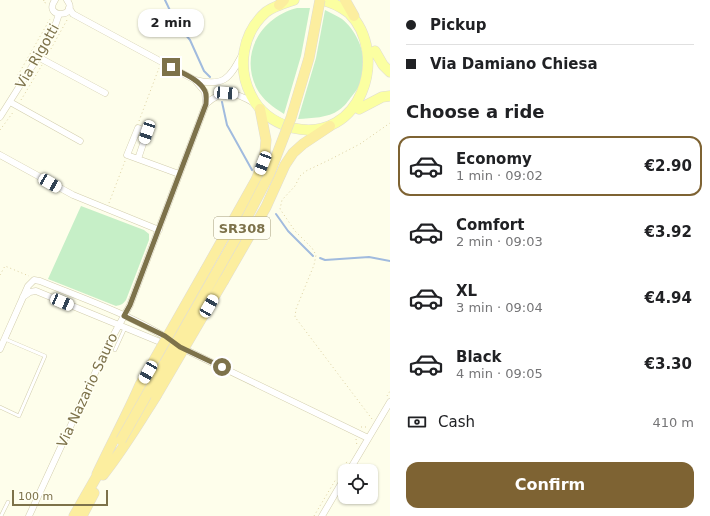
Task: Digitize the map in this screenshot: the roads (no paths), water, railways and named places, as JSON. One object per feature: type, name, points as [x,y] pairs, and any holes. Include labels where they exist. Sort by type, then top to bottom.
[{"type":"highway","name":"SR308","points":[[74,516],[121,440],[240,231],[269,175],[292,118],[309,58],[321,0]]},
{"type":"highway","points":[[345,0],[354,16]]},
{"type":"highway","points":[[100,475],[109,448],[140,385],[256,180],[263,163],[266,140],[258,106]]},
{"type":"highway","points":[[100,475],[120,454],[156,396],[266,207],[285,165],[293,153],[303,144],[330,126]]},
{"type":"highway","name":"SR308","points":[[82,516],[100,475]]},
{"type":"main road","points":[[294,0],[281,2],[266,12],[248,36],[242,66],[247,88],[258,106],[272,119],[285,126],[300,130],[315,130],[342,121],[382,97],[390,96]]},
{"type":"main road","points":[[321,0],[341,7],[354,16],[364,28],[383,65],[390,72]]},
{"type":"main road","points":[[352,114],[365,98],[373,80],[375,61],[371,42]]},
{"type":"street","points":[[68,0],[69,8],[73,14],[195,80],[209,84],[218,83],[226,78],[234,69],[244,52]]},
{"type":"street","points":[[52,2],[55,12],[59,14],[64,14],[69,8]]},
{"type":"street","name":"Via Rigotti","points":[[0,117],[38,57],[55,26],[59,14]]},
{"type":"street","points":[[38,57],[105,93]]},
{"type":"street","points":[[195,80],[205,92],[206,104]]},
{"type":"street","points":[[206,104],[213,97],[226,93],[235,94],[258,106]]},
{"type":"street","points":[[10,102],[80,141]]},
{"type":"street","name":"Via Nazario Sauro","points":[[29,516],[52,463],[118,325],[130,305],[206,104]]},
{"type":"street","points":[[138,159],[147,132],[138,128],[127,155],[179,174]]},
{"type":"street","points":[[0,156],[61,190],[159,230]]},
{"type":"street","points":[[0,349],[28,286],[34,280],[40,281],[124,316],[165,336],[180,347],[368,438]]},
{"type":"street","points":[[23,297],[30,292],[36,291],[161,344],[180,347]]},
{"type":"street","points":[[352,464],[390,402]]},
{"type":"street","points":[[323,516],[338,489]]},
{"type":"lane","points":[[115,350],[125,328]]},
{"type":"lane","points":[[0,407],[19,416],[45,356],[5,339]]},
{"type":"lane","points":[[1,516],[8,502]]},
{"type":"waterway","points":[[165,0],[176,23],[190,40],[204,71],[210,77]]},
{"type":"waterway","points":[[222,102],[227,125],[252,170]]},
{"type":"waterway","points":[[276,214],[288,231],[313,256]]},
{"type":"waterway","points":[[320,258],[325,260],[369,257],[390,261]]}]
